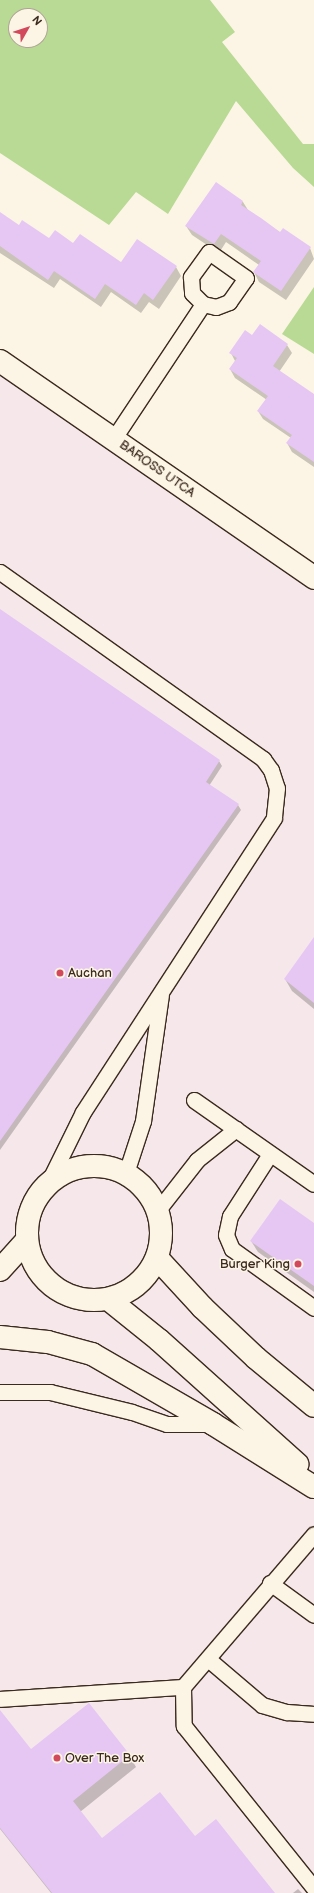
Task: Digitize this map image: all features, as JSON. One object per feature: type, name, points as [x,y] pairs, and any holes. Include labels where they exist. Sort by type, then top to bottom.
[{"type":"street","name":"BAROSS UTCA","points":[[0,361],[114,438],[314,578]]},
{"type":"street","points":[[86,1166],[107,1166],[126,1173],[150,1196],[158,1210],[162,1226],[161,1242],[157,1258],[137,1285],[108,1299],[89,1300],[71,1296],[54,1287],[41,1274],[31,1258],[27,1240],[32,1207],[48,1183],[66,1171],[86,1166]]},
{"type":"street","points":[[0,1270],[27,1240]]},
{"type":"street","points":[[157,1258],[202,1307],[256,1358],[314,1406]]},
{"type":"street","points":[[108,1299],[159,1340],[314,1480]]},
{"type":"street","points":[[0,1337],[48,1342],[92,1354],[213,1424],[314,1487]]},
{"type":"lane","points":[[114,438],[203,304]]},
{"type":"lane","points":[[0,572],[263,759],[271,770],[277,788],[274,818],[83,1112],[48,1183]]},
{"type":"lane","points":[[126,1173],[143,1121],[162,990]]},
{"type":"lane","points":[[194,1100],[314,1184]]},
{"type":"lane","points":[[158,1210],[197,1160],[236,1129]]},
{"type":"lane","points":[[270,1154],[230,1216],[226,1235],[232,1249],[314,1308]]},
{"type":"lane","points":[[0,1392],[50,1392],[132,1412],[166,1424],[213,1424]]},
{"type":"lane","points":[[314,1534],[270,1583],[208,1659],[183,1687],[184,1726],[314,1888]]},
{"type":"lane","points":[[270,1583],[314,1615]]},
{"type":"lane","points":[[208,1659],[262,1705],[287,1712],[312,1711]]},
{"type":"lane","points":[[0,1699],[183,1687]]},
{"type":"shaded area","points":[[0,369],[314,591],[314,1893],[0,1893]]},
{"type":"green space","points":[[0,0],[210,0],[235,32],[222,42],[303,144],[314,144],[314,187],[293,168],[236,101],[168,214],[136,192],[109,225],[0,153]]},
{"type":"green space","points":[[314,287],[314,354],[282,334]]},
{"type":"building","points":[[216,182],[243,201],[241,205],[280,232],[283,228],[311,247],[281,291],[253,272],[261,261],[221,234],[214,244],[185,226]]},
{"type":"building","points":[[0,212],[19,225],[22,220],[49,238],[55,230],[73,243],[80,234],[121,262],[137,239],[177,266],[153,300],[144,293],[136,305],[105,284],[95,299],[54,271],[48,280],[0,246]]},
{"type":"building","points":[[260,324],[288,344],[273,366],[314,394],[314,462],[286,443],[292,435],[257,411],[268,396],[229,369],[237,358],[229,353],[245,330],[252,335]]},
{"type":"building","name":"Auchan","points":[[0,609],[220,760],[206,782],[239,804],[0,1141]]},
{"type":"building","points":[[314,937],[314,1003],[284,979]]},
{"type":"building","name":"Burger King","points":[[280,1199],[314,1223],[314,1286],[250,1241]]},
{"type":"building","points":[[89,1703],[130,1755],[73,1801],[102,1838],[160,1792],[195,1836],[216,1819],[275,1893],[52,1893],[0,1828],[0,1710],[31,1749]]},
{"type":"place","name":"Auchan","points":[[60,973]]},
{"type":"place","name":"Burger King","points":[[298,1264]]},
{"type":"place","name":"Over The Box","points":[[57,1758]]}]
